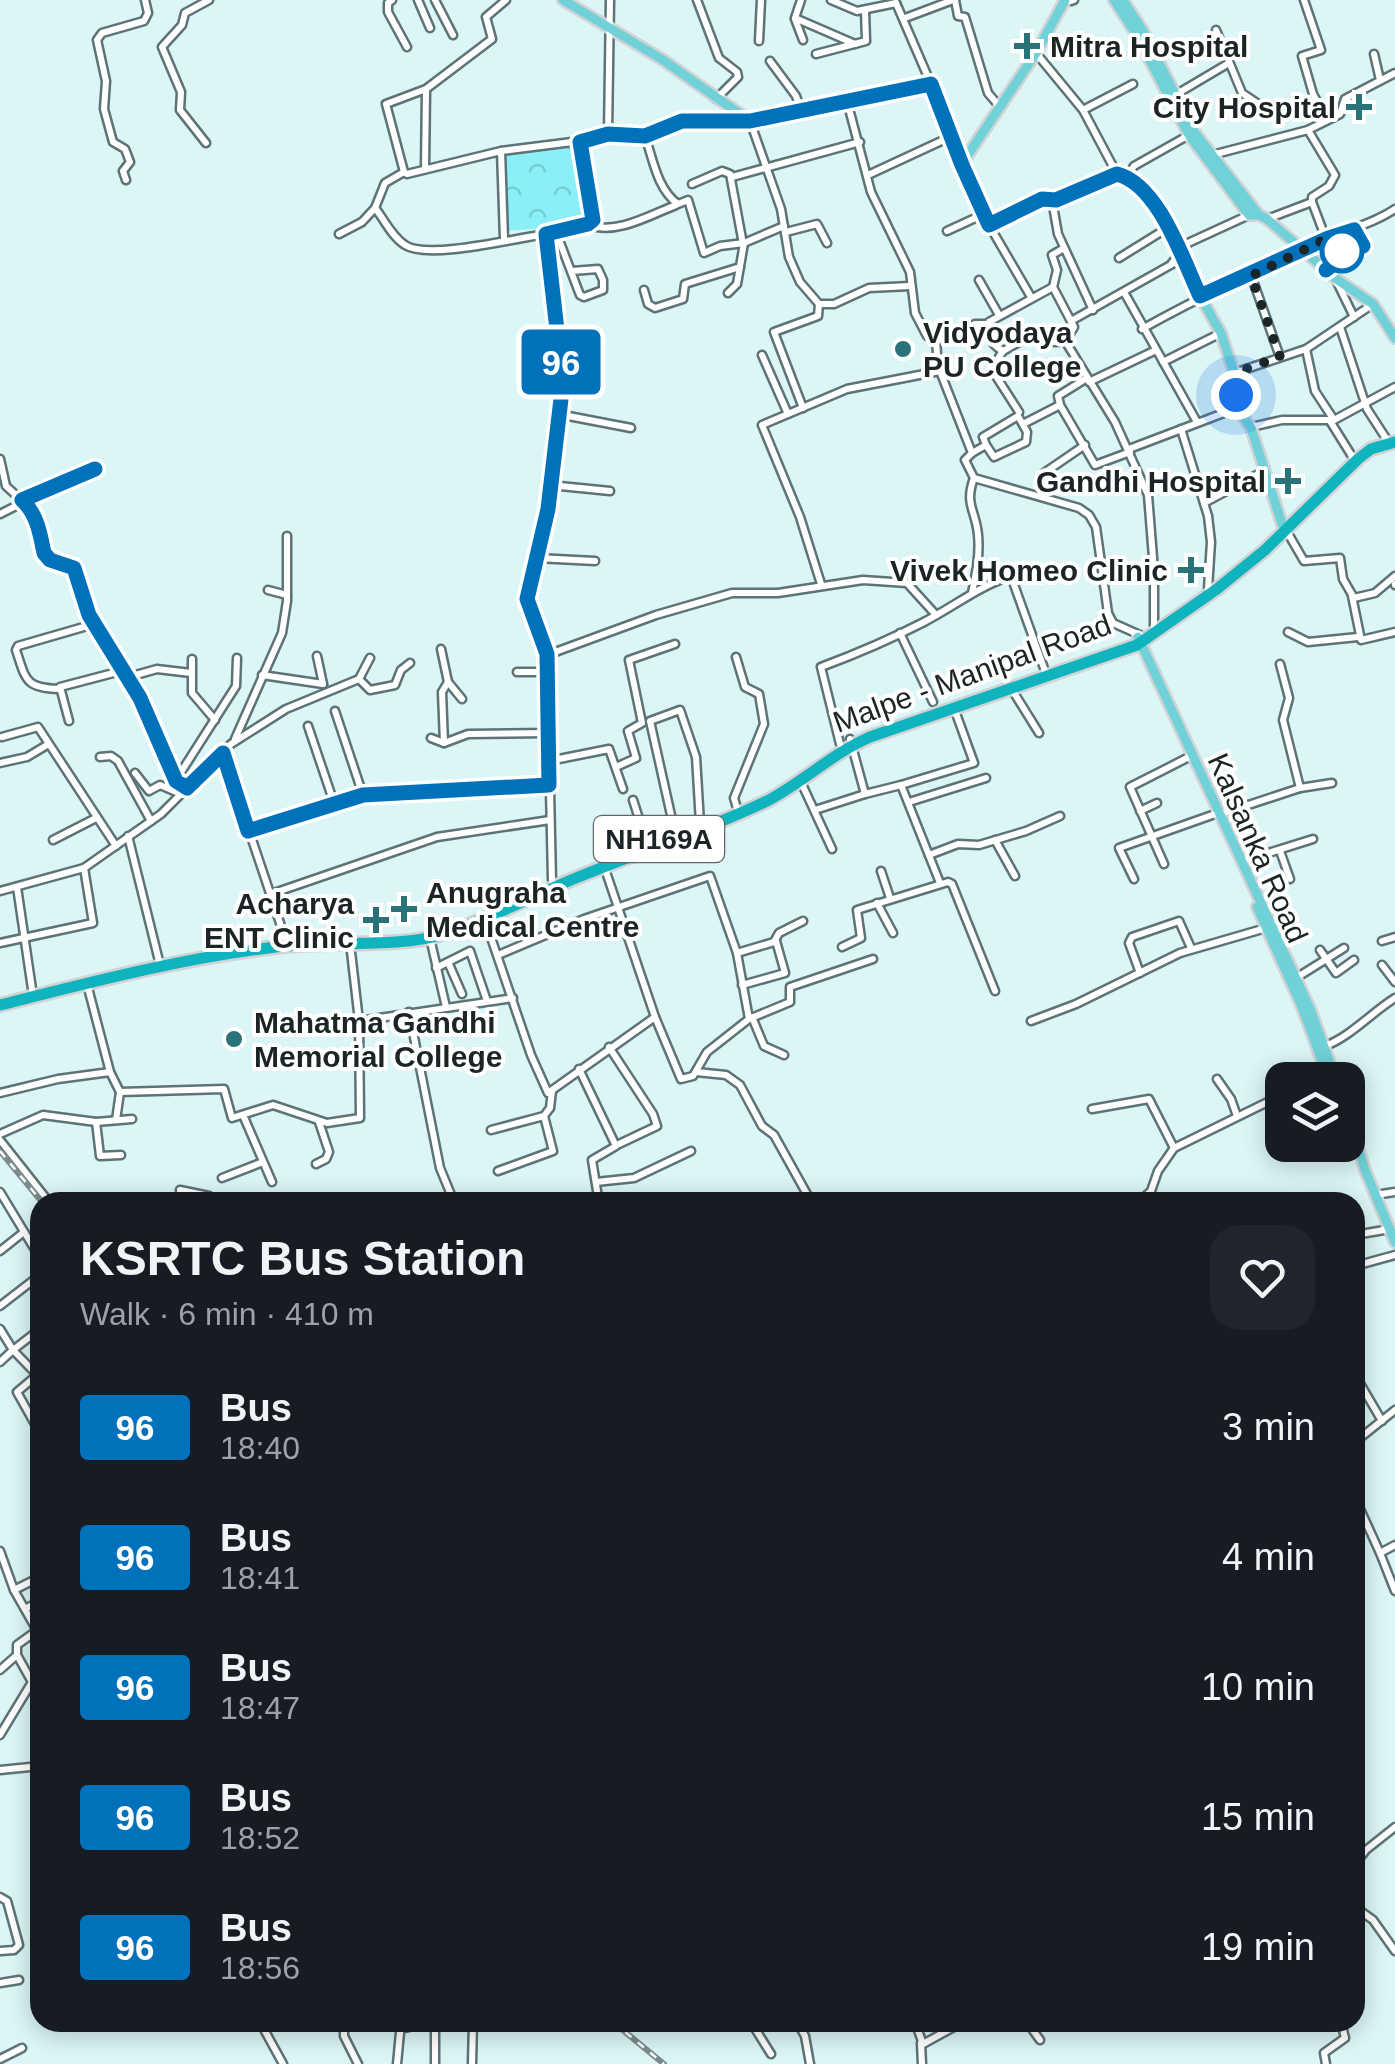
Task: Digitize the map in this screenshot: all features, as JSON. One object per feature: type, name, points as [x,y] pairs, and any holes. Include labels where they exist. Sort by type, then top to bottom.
[{"type":"highway","name":"Malpe - Manipal Road","points":[[0,1001],[284,938],[426,931],[742,812],[800,782],[848,742],[1012,688],[1138,640],[1217,589],[1354,458],[1391,440]]},
{"type":"highway","name":"Malpe - Manipal Road","points":[[0,1001],[32,989],[159,960],[277,946],[430,938],[484,916],[498,905],[552,880],[738,808],[794,778],[848,742],[1138,640],[1284,527]]},
{"type":"main road","points":[[563,0],[750,121],[931,84],[989,225],[1042,199],[1052,200],[1122,176],[1136,182],[1170,227],[1200,296],[1221,332],[1234,373],[1237,408],[1251,428],[1284,527]]},
{"type":"main road","points":[[962,165],[1070,0]]},
{"type":"main road","points":[[1114,0],[1189,135],[1258,217],[1374,304],[1395,338]]},
{"type":"main road","points":[[1123,0],[1211,156],[1258,217]]},
{"type":"main road","points":[[1138,640],[1296,978],[1328,1062]]},
{"type":"main road","name":"Kalsanka Road","points":[[1138,640],[1324,1062]]},
{"type":"main road","points":[[1359,1162],[1395,1254]]},
{"type":"main road","points":[[1365,1162],[1395,1242]]},
{"type":"street","points":[[126,180],[123,171],[130,162],[125,149],[113,142],[105,114],[106,82],[97,40],[102,33],[144,21],[148,13],[146,0]]},
{"type":"street","points":[[206,144],[180,110],[181,92],[162,48],[182,25],[185,13],[209,0]]},
{"type":"street","points":[[392,0],[388,12],[407,47]]},
{"type":"street","points":[[418,0],[430,28]]},
{"type":"street","points":[[435,0],[454,35]]},
{"type":"street","points":[[404,172],[386,104],[426,89],[492,38],[486,17],[506,0]]},
{"type":"street","points":[[608,134],[610,0]]},
{"type":"street","points":[[697,0],[719,58],[738,77],[716,98]]},
{"type":"street","points":[[759,41],[761,0]]},
{"type":"street","points":[[801,0],[795,18],[803,40]]},
{"type":"street","points":[[830,0],[853,10],[896,2],[931,84]]},
{"type":"street","points":[[904,18],[954,0],[958,16],[966,18],[988,93],[1000,107]]},
{"type":"street","points":[[1304,0],[1321,50],[1302,56],[1313,94],[1327,120]]},
{"type":"street","points":[[816,54],[867,39],[865,10]]},
{"type":"street","points":[[795,18],[856,44]]},
{"type":"street","points":[[1216,30],[1242,93],[1256,103]]},
{"type":"street","points":[[1036,53],[1082,110],[1122,176],[1189,135]]},
{"type":"street","points":[[1374,54],[1380,80]]},
{"type":"street","points":[[770,61],[796,96],[801,110]]},
{"type":"street","points":[[1175,95],[1230,62]]},
{"type":"street","points":[[1211,156],[1308,130],[1340,114],[1345,99],[1395,72]]},
{"type":"street","points":[[1082,110],[1134,84]]},
{"type":"street","points":[[426,89],[426,168]]},
{"type":"street","points":[[846,100],[871,192],[910,272],[915,314],[936,342],[940,370],[972,453]]},
{"type":"street","points":[[339,234],[362,222],[375,208],[386,183],[404,172],[608,134],[645,136],[682,121],[750,121],[785,229],[789,257],[800,282],[819,304],[818,316],[774,332],[803,408]]},
{"type":"street","points":[[1308,130],[1335,175],[1328,186],[1312,196],[1326,239]]},
{"type":"street","points":[[645,136],[661,185],[678,204]]},
{"type":"street","points":[[868,174],[950,136]]},
{"type":"street","points":[[375,208],[398,239],[414,249],[448,250],[588,224],[593,220],[580,142]]},
{"type":"street","points":[[692,184],[722,172],[732,177],[860,142]]},
{"type":"street","points":[[501,151],[504,239]]},
{"type":"street","points":[[728,293],[737,284],[744,244],[732,177]]},
{"type":"street","points":[[588,224],[599,228],[625,225],[688,200],[704,253],[785,229],[817,224],[827,243]]},
{"type":"street","points":[[1052,200],[1054,219],[1090,311]]},
{"type":"street","points":[[1072,322],[1171,265],[1188,242],[1312,202]]},
{"type":"street","points":[[1142,329],[1200,296],[1395,209]]},
{"type":"street","points":[[946,231],[984,214]]},
{"type":"street","points":[[989,225],[1031,297]]},
{"type":"street","points":[[1119,258],[1170,227]]},
{"type":"street","points":[[1326,270],[1340,252],[1363,246],[1354,230]]},
{"type":"street","points":[[556,232],[572,272],[584,298],[602,290],[598,270],[572,272]]},
{"type":"street","points":[[546,234],[563,382],[550,484],[527,599],[547,654],[552,880]]},
{"type":"street","points":[[1019,412],[993,366],[1004,351],[1028,339],[1046,344],[1071,335],[1072,322],[1053,287],[1057,270],[1052,255],[1064,248]]},
{"type":"street","points":[[644,290],[648,304],[654,308],[683,300],[686,284],[740,266]]},
{"type":"street","points":[[1251,276],[1280,357]]},
{"type":"street","points":[[1335,278],[1354,317]]},
{"type":"street","points":[[978,280],[999,315]]},
{"type":"street","points":[[819,304],[834,304],[870,288],[910,286]]},
{"type":"street","points":[[936,342],[975,324],[987,324],[1053,287]]},
{"type":"street","points":[[1124,292],[1197,422]]},
{"type":"street","points":[[1234,373],[1306,348],[1374,304]]},
{"type":"street","points":[[987,324],[990,340],[1004,351]]},
{"type":"street","points":[[1340,327],[1366,403],[1391,440]]},
{"type":"street","points":[[1162,362],[1221,332]]},
{"type":"street","points":[[1064,338],[1129,451],[1148,495],[1154,626]]},
{"type":"street","points":[[1306,348],[1315,391],[1354,458]]},
{"type":"street","points":[[1154,351],[1086,377],[1058,396],[1058,406],[1094,465],[1237,408]]},
{"type":"street","points":[[762,355],[788,414]]},
{"type":"street","points":[[821,584],[800,517],[762,425],[847,390],[940,370]]},
{"type":"street","points":[[1251,428],[1282,420],[1332,420],[1395,387]]},
{"type":"street","points":[[1024,424],[1058,406]]},
{"type":"street","points":[[558,414],[631,428]]},
{"type":"street","points":[[1018,416],[1024,424],[1028,438],[994,458],[983,436],[1018,416]]},
{"type":"street","points":[[1181,429],[1204,503],[1211,542],[1208,588]]},
{"type":"street","points":[[1044,473],[1085,445]]},
{"type":"street","points":[[971,596],[979,561],[978,529],[968,497],[974,478],[966,460],[986,446]]},
{"type":"street","points":[[0,459],[6,486],[32,510],[44,553],[50,560],[74,568],[94,624],[140,698],[184,791]]},
{"type":"street","points":[[0,514],[95,469]]},
{"type":"street","points":[[1204,503],[1264,470]]},
{"type":"street","points":[[974,478],[1080,508],[1089,515],[1096,527],[1108,614],[1113,623],[1138,640]]},
{"type":"street","points":[[550,484],[610,490]]},
{"type":"street","points":[[1284,527],[1304,561],[1340,558],[1352,596],[1358,637],[1363,641],[1395,632]]},
{"type":"street","points":[[234,743],[282,633],[287,536]]},
{"type":"street","points":[[536,558],[594,561]]},
{"type":"street","points":[[1352,596],[1375,593],[1395,576]]},
{"type":"street","points":[[865,794],[820,669],[936,615],[984,585],[1011,578],[1045,671]]},
{"type":"street","points":[[547,654],[656,615],[732,594],[816,590],[821,584],[863,580],[908,583],[936,615]]},
{"type":"street","points":[[268,590],[286,595]]},
{"type":"street","points":[[94,624],[18,646],[26,680],[38,688],[60,689],[157,669],[191,673]]},
{"type":"street","points":[[1288,632],[1308,642],[1358,637]]},
{"type":"street","points":[[900,633],[933,702]]},
{"type":"street","points":[[675,644],[629,660],[675,833]]},
{"type":"street","points":[[441,648],[448,682],[462,699]]},
{"type":"street","points":[[317,656],[326,693]]},
{"type":"street","points":[[736,657],[746,687],[758,694],[765,720],[734,798],[738,808]]},
{"type":"street","points":[[176,781],[236,686],[237,658]]},
{"type":"street","points":[[0,891],[84,868],[151,821],[234,743],[286,709],[359,679],[370,658]]},
{"type":"street","points":[[192,659],[195,699],[215,720]]},
{"type":"street","points":[[359,679],[370,690],[395,685],[401,670],[410,662]]},
{"type":"street","points":[[1280,664],[1289,698],[1283,720],[1300,788]]},
{"type":"street","points":[[517,672],[548,672]]},
{"type":"street","points":[[262,674],[323,684]]},
{"type":"street","points":[[444,743],[442,692],[448,682]]},
{"type":"street","points":[[1012,688],[1039,733]]},
{"type":"street","points":[[60,689],[70,721]]},
{"type":"street","points":[[814,810],[974,763],[954,708]]},
{"type":"street","points":[[616,767],[636,758],[628,730],[680,710],[696,757],[700,824]]},
{"type":"street","points":[[335,711],[363,795]]},
{"type":"street","points":[[308,726],[334,803]]},
{"type":"street","points":[[2,737],[38,727],[116,846]]},
{"type":"street","points":[[431,738],[444,743],[468,734],[548,733]]},
{"type":"street","points":[[0,763],[27,757],[47,745]]},
{"type":"street","points":[[549,761],[609,750],[623,788]]},
{"type":"street","points":[[223,753],[284,938]]},
{"type":"street","points":[[100,756],[118,760],[151,821]]},
{"type":"street","points":[[1164,864],[1130,787],[1189,756]]},
{"type":"street","points":[[136,774],[149,791],[162,786],[184,791]]},
{"type":"street","points":[[909,802],[986,778]]},
{"type":"street","points":[[800,782],[832,850]]},
{"type":"street","points":[[1134,879],[1118,850],[1300,788],[1332,784]]},
{"type":"street","points":[[248,831],[363,795],[549,785]]},
{"type":"street","points":[[901,785],[940,883]]},
{"type":"street","points":[[632,800],[647,844]]},
{"type":"street","points":[[1140,811],[1157,804]]},
{"type":"street","points":[[929,855],[958,844],[979,845],[1060,816]]},
{"type":"street","points":[[52,840],[96,818]]},
{"type":"street","points":[[271,894],[436,837],[550,820]]},
{"type":"street","points":[[128,836],[159,960]]},
{"type":"street","points":[[995,840],[1015,876]]},
{"type":"street","points":[[1242,861],[1313,840]]},
{"type":"street","points":[[1280,850],[1290,879]]},
{"type":"street","points":[[604,866],[679,1078],[690,1077],[707,1052],[751,1018],[790,1002],[790,987],[873,959]]},
{"type":"street","points":[[0,942],[93,923],[84,868]]},
{"type":"street","points":[[881,871],[890,898]]},
{"type":"street","points":[[498,955],[619,906],[710,876],[737,952],[751,1018],[764,1046],[784,1055]]},
{"type":"street","points":[[842,947],[861,938],[856,910],[940,883],[952,884],[995,991]]},
{"type":"street","points":[[17,887],[32,989]]},
{"type":"street","points":[[877,903],[893,932]]},
{"type":"street","points":[[484,916],[531,1055],[548,1093],[655,1017]]},
{"type":"street","points":[[742,985],[786,973],[776,941],[780,932],[802,922]]},
{"type":"street","points":[[1140,972],[1129,943],[1132,937],[1179,922],[1191,948]]},
{"type":"street","points":[[1031,1021],[1076,1004],[1191,948],[1266,928]]},
{"type":"street","points":[[1382,941],[1395,936]]},
{"type":"street","points":[[430,938],[446,1007]]},
{"type":"street","points":[[120,1092],[224,1089],[232,1118],[274,1106],[319,1120],[360,1118],[358,1020],[349,941]]},
{"type":"street","points":[[737,952],[776,941]]},
{"type":"street","points":[[1296,978],[1344,948]]},
{"type":"street","points":[[1320,950],[1336,973],[1354,960]]},
{"type":"street","points":[[436,968],[470,952],[487,1001]]},
{"type":"street","points":[[448,962],[462,994]]},
{"type":"street","points":[[1382,965],[1395,982]]},
{"type":"street","points":[[86,982],[110,1072],[120,1092],[116,1120]]},
{"type":"street","points":[[358,1020],[513,998]]},
{"type":"street","points":[[1325,1046],[1346,1036],[1365,1017],[1395,998]]},
{"type":"street","points":[[409,1012],[440,1168],[450,1192]]},
{"type":"street","points":[[609,1047],[657,1126],[620,1144]]},
{"type":"street","points":[[579,1069],[616,1146],[593,1158],[597,1192]]},
{"type":"street","points":[[0,1093],[110,1072]]},
{"type":"street","points":[[696,1072],[726,1075],[740,1085],[806,1192]]},
{"type":"street","points":[[1217,1079],[1237,1116]]},
{"type":"street","points":[[491,1130],[544,1116],[550,1108],[552,1090]]},
{"type":"street","points":[[1092,1110],[1149,1099],[1174,1148]]},
{"type":"street","points":[[1150,1192],[1158,1171],[1174,1148],[1265,1103]]},
{"type":"street","points":[[41,1192],[0,1137],[44,1115],[96,1122],[132,1118]]},
{"type":"street","points":[[243,1115],[272,1182]]},
{"type":"street","points":[[498,1171],[552,1152],[554,1146],[544,1116]]},
{"type":"street","points":[[316,1164],[329,1152],[319,1120]]},
{"type":"street","points":[[96,1122],[100,1156],[121,1155]]},
{"type":"street","points":[[596,1182],[634,1178],[691,1150]]},
{"type":"street","points":[[222,1178],[263,1162]]},
{"type":"street","points":[[1376,1194],[1395,1192]]},
{"type":"street","points":[[1,1194],[30,1242]]},
{"type":"street","points":[[1365,1233],[1384,1230]]},
{"type":"street","points":[[0,1251],[24,1232]]},
{"type":"street","points":[[1365,1263],[1395,1254]]},
{"type":"street","points":[[0,1306],[30,1283]]},
{"type":"street","points":[[0,1329],[30,1368]]},
{"type":"street","points":[[0,1362],[30,1337]]},
{"type":"street","points":[[30,1382],[17,1395],[30,1416]]},
{"type":"street","points":[[1365,1392],[1382,1421]]},
{"type":"street","points":[[1365,1434],[1395,1410]]},
{"type":"street","points":[[1365,1520],[1395,1591]]},
{"type":"street","points":[[1380,1554],[1395,1545]]},
{"type":"street","points":[[0,1551],[30,1620]]},
{"type":"street","points":[[14,1590],[30,1582]]},
{"type":"street","points":[[25,1609],[30,1606]]},
{"type":"street","points":[[30,1636],[18,1645],[17,1655],[30,1678]]},
{"type":"street","points":[[0,1670],[17,1655]]},
{"type":"street","points":[[0,1734],[30,1685]]},
{"type":"street","points":[[0,1770],[30,1767]]},
{"type":"street","points":[[1365,1851],[1395,1827]]},
{"type":"street","points":[[0,1897],[7,1901],[19,1945],[14,1950],[0,1951]]},
{"type":"street","points":[[1365,1914],[1395,1951]]},
{"type":"street","points":[[0,1983],[19,1980]]},
{"type":"street","points":[[265,2032],[283,2064]]},
{"type":"street","points":[[344,2032],[358,2064]]},
{"type":"street","points":[[398,2064],[401,2032]]},
{"type":"street","points":[[433,2032],[435,2064]]},
{"type":"street","points":[[472,2064],[473,2032]]},
{"type":"street","points":[[757,2032],[771,2054]]},
{"type":"street","points":[[802,2032],[810,2064]]},
{"type":"street","points":[[917,2032],[922,2064]]},
{"type":"street","points":[[921,2043],[942,2032]]},
{"type":"street","points":[[1034,2032],[1040,2040]]},
{"type":"street","points":[[1326,2064],[1324,2054],[1345,2038],[1344,2032]]},
{"type":"street","points":[[0,2060],[22,2048]]},
{"type":"green space","points":[[572,142],[577,147],[590,218],[551,228],[506,231],[506,149]]},
{"type":"railway","points":[[0,1151],[34,1192]]},
{"type":"railway","points":[[625,2032],[664,2064]]},
{"type":"bus line","name":"96","points":[[95,469],[22,500],[32,510],[44,553],[50,560],[74,568],[89,615],[140,698],[180,786],[187,788],[223,753],[248,831],[363,795],[549,785],[547,654],[527,599],[548,509],[563,382],[546,234],[593,220],[580,142],[608,134],[645,136],[682,121],[750,121],[931,84],[989,225],[1042,199],[1056,200],[1117,174],[1136,182],[1170,227],[1200,296],[1354,230],[1363,246],[1340,252],[1326,270]]},
{"type":"place","name":"Mitra Hospital","points":[[1027,46]]},
{"type":"place","name":"City Hospital","points":[[1359,107]]},
{"type":"place","name":"Vidyodaya PU College","points":[[903,349]]},
{"type":"place","name":"Gandhi Hospital","points":[[1288,481]]},
{"type":"place","name":"Vivek Homeo Clinic","points":[[1191,570]]},
{"type":"place","name":"Anugraha Medical Centre","points":[[404,909]]},
{"type":"place","name":"Acharya ENT Clinic","points":[[376,920]]},
{"type":"place","name":"Mahatma Gandhi Memorial College","points":[[234,1039]]},
{"type":"route","points":[[1236,395],[1234,373],[1280,357],[1251,276],[1326,239],[1342,251]]}]
